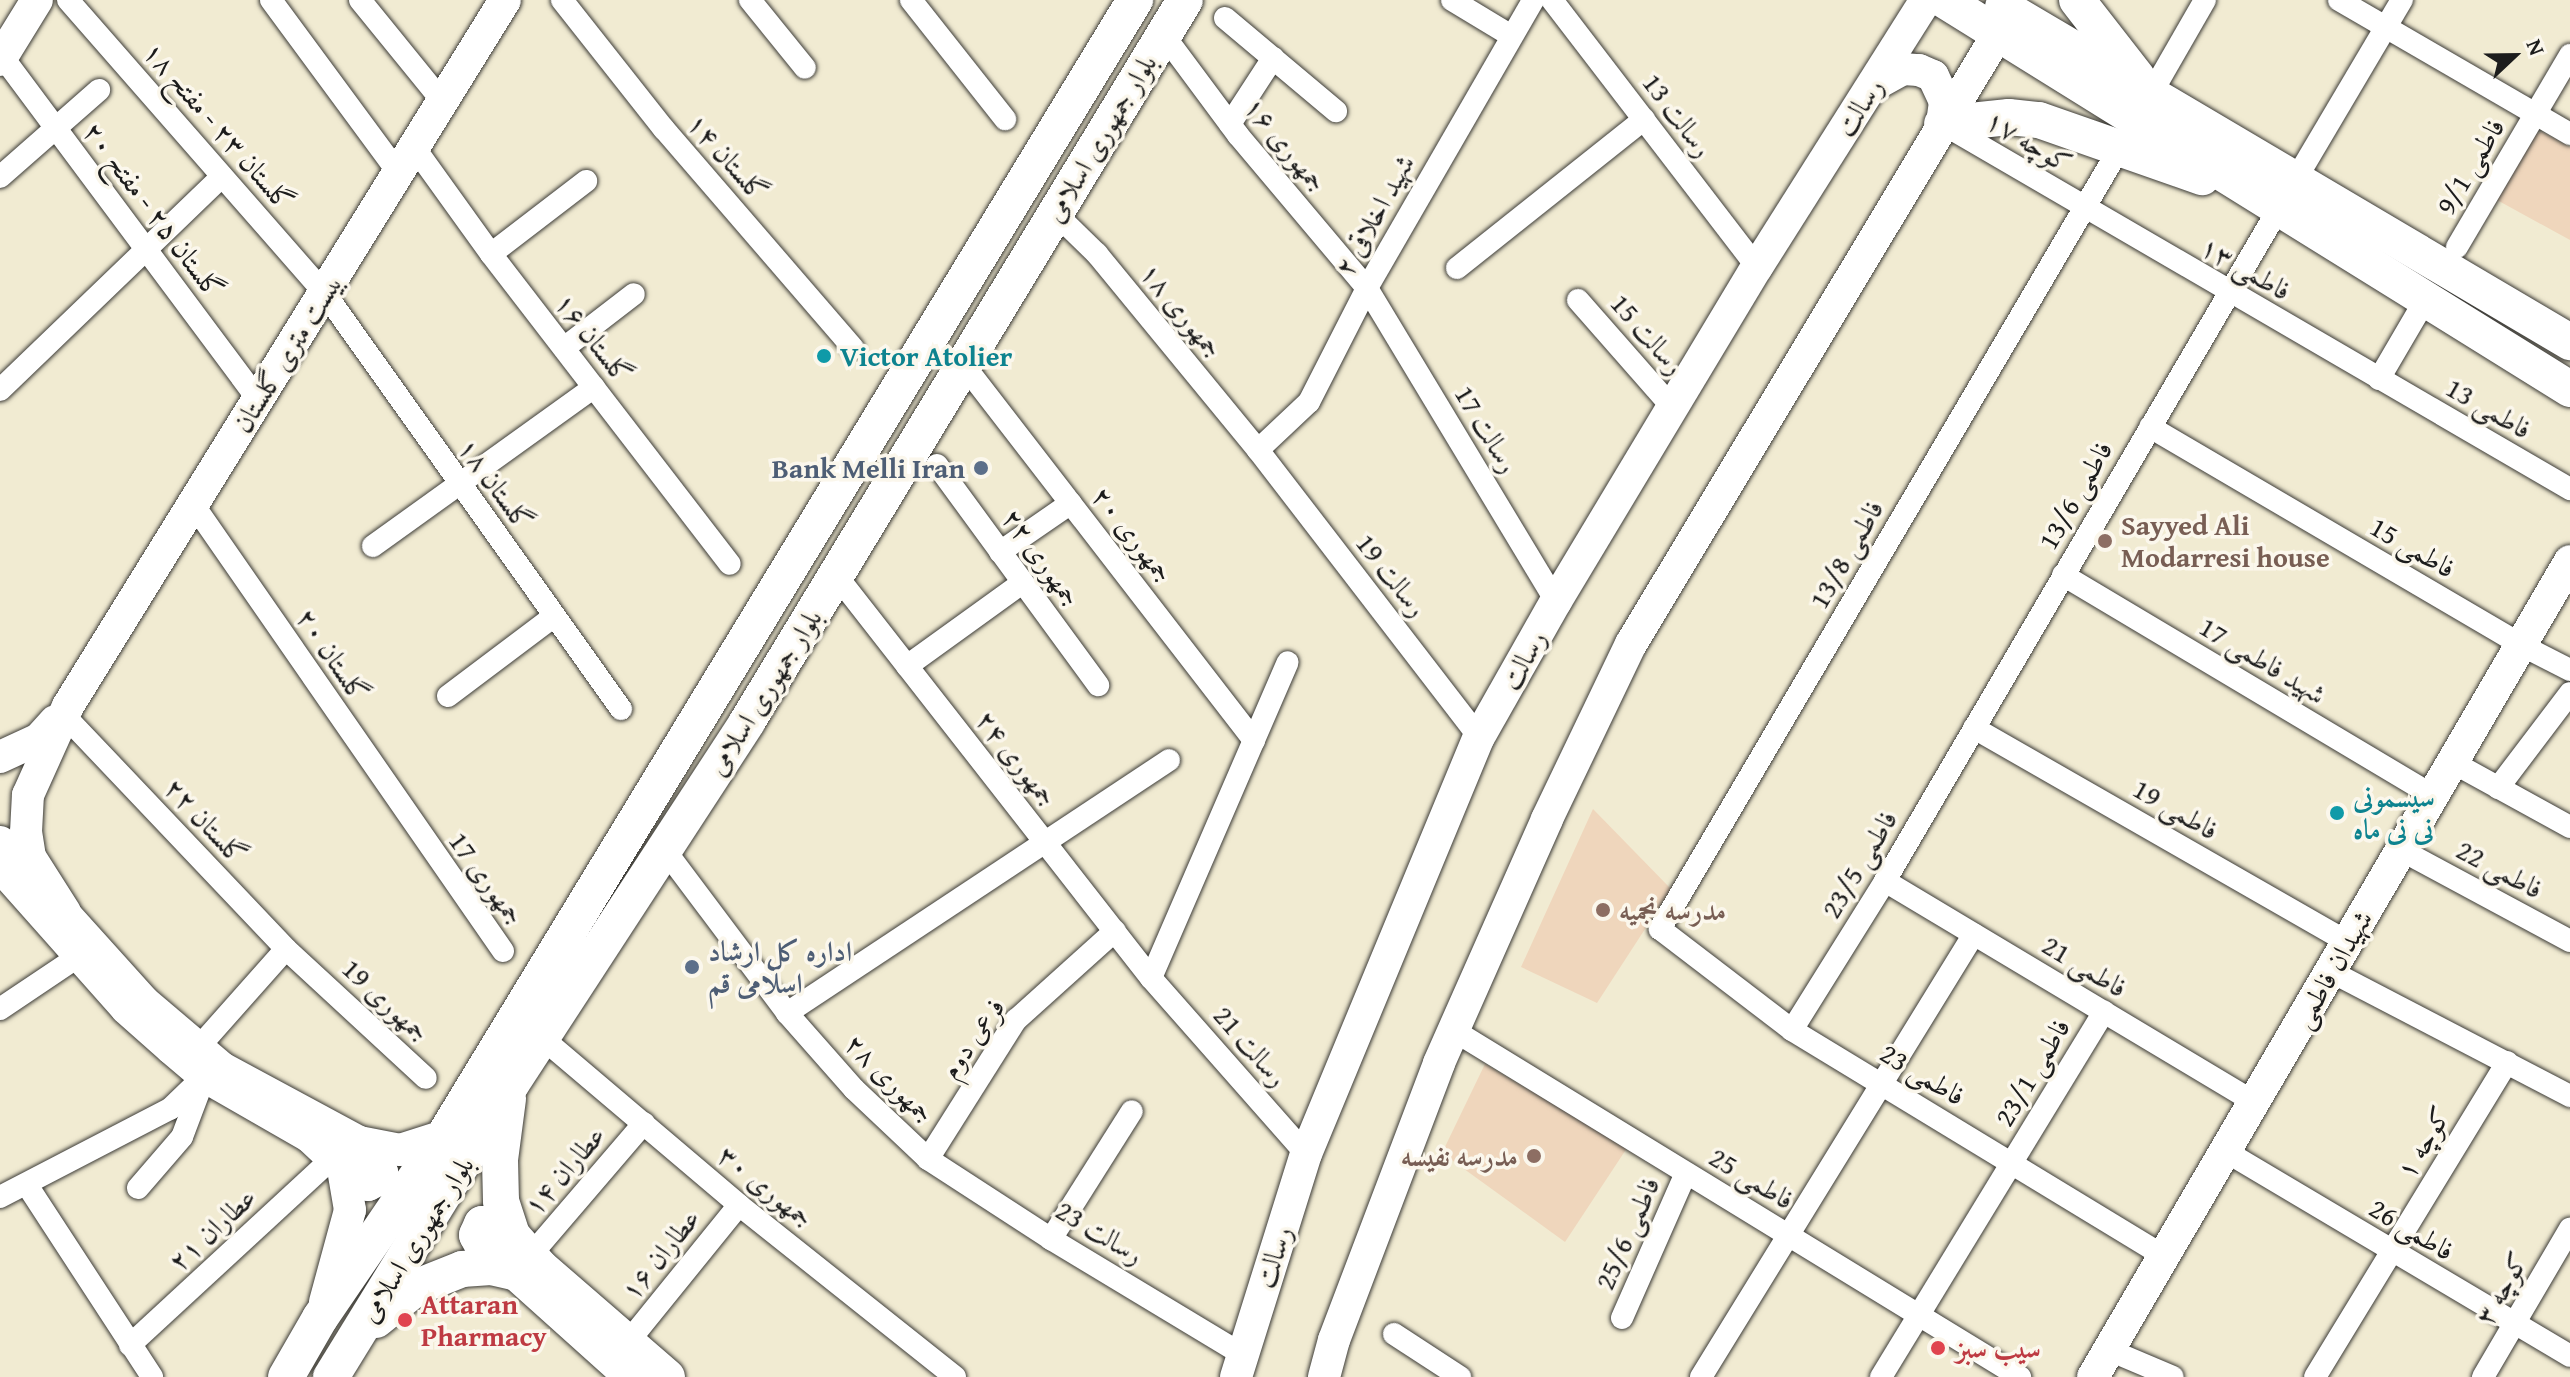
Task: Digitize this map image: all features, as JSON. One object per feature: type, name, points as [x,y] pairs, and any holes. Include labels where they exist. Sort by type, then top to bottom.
[{"type":"main road","name":"بلوار جمهوری اسلامی","points":[[331,1377],[354,1340],[445,1152],[1135,0]]},
{"type":"main road","name":"بلوار جمهوری اسلامی","points":[[286,1377],[320,1318],[445,1152],[510,1086],[747,722],[1185,0]]},
{"type":"main road","points":[[1944,0],[2005,11],[2136,120],[2568,340]]},
{"type":"main road","points":[[2077,0],[2136,120]]},
{"type":"main road","points":[[1942,124],[2009,117],[2136,120],[2280,195],[2570,389]]},
{"type":"main road","points":[[510,1086],[500,1160],[501,1201],[520,1255],[633,1377]]},
{"type":"main road","points":[[354,1340],[402,1297],[435,1279],[520,1255]]},
{"type":"main road","points":[[520,1255],[667,1377]]},
{"type":"street","points":[[1,58],[37,0]]},
{"type":"street","name":"گلستان ۲۳ - مفتح ۱۸","points":[[68,0],[324,292]]},
{"type":"street","name":"گلستان ۱۶","points":[[271,0],[406,160],[491,254],[730,564]]},
{"type":"street","points":[[360,0],[442,101]]},
{"type":"street","name":"بیست متری گلستان","points":[[66,711],[505,0]]},
{"type":"street","name":"گلستان ۱۴","points":[[562,0],[664,129],[853,348]]},
{"type":"street","points":[[750,0],[805,68]]},
{"type":"street","points":[[911,0],[1005,119]]},
{"type":"street","points":[[1452,0],[1510,35]]},
{"type":"street","name":"شهید اخلاقی ۲","points":[[1258,450],[1309,402],[1367,288],[1510,35],[1533,0]]},
{"type":"street","name":"رسالت 13","points":[[1552,0],[1757,267]]},
{"type":"street","name":"رسالت","points":[[1239,1365],[1306,1154],[1479,737],[1672,407],[1926,0]]},
{"type":"street","name":"فاطمی 13/8","points":[[1660,929],[2205,0]]},
{"type":"street","points":[[2339,0],[2570,134]]},
{"type":"street","name":"فاطمی 13/6","points":[[1974,728],[2229,293],[2280,195],[2402,0]]},
{"type":"street","points":[[1324,1377],[1344,1315],[1453,1030],[1547,819],[1631,644],[1942,124],[2005,11]]},
{"type":"street","points":[[1225,18],[1336,111]]},
{"type":"street","name":"جمهوری ۱۶","points":[[1163,34],[1230,124],[1367,288]]},
{"type":"street","name":"فاطمی 9/1","points":[[2457,247],[2570,55]]},
{"type":"street","name":"گلستان ۲۵ - مفتح ۲۰","points":[[1,58],[258,399]]},
{"type":"street","points":[[1230,124],[1273,58]]},
{"type":"street","points":[[1874,85],[1903,69],[1919,70],[1933,76],[1945,102],[1942,124]]},
{"type":"street","points":[[0,177],[99,90]]},
{"type":"street","points":[[1457,268],[1644,119]]},
{"type":"street","name":"کوچه ۱۷","points":[[1942,124],[2084,209]]},
{"type":"street","points":[[0,390],[222,176]]},
{"type":"street","points":[[491,254],[586,181]]},
{"type":"street","name":"فاطمی ۱۳","points":[[2084,209],[2379,379]]},
{"type":"street","name":"جمهوری ۱۸","points":[[1055,213],[1097,254],[1258,450]]},
{"type":"street","name":"رسالت 17","points":[[1367,288],[1556,601]]},
{"type":"street","name":"گلستان ۱۸","points":[[324,292],[621,709]]},
{"type":"street","points":[[564,348],[634,294]]},
{"type":"street","name":"رسالت 15","points":[[1578,300],[1672,407]]},
{"type":"street","points":[[2379,379],[2421,307]]},
{"type":"street","name":"جمهوری ۲۰","points":[[963,364],[1254,741]]},
{"type":"street","name":"فاطمی 13","points":[[2379,379],[2570,489]]},
{"type":"street","points":[[373,546],[594,387]]},
{"type":"street","name":"فاطمی 15","points":[[2150,427],[2521,645],[2570,670]]},
{"type":"street","name":"رسالت 19","points":[[1258,450],[1479,737]]},
{"type":"street","name":"جمهوری ۲۲","points":[[937,465],[1098,685]]},
{"type":"street","points":[[1000,552],[1071,503]]},
{"type":"street","name":"گلستان ۲۰","points":[[193,504],[423,840]]},
{"type":"street","name":"شهیدان فاطمی","points":[[2101,1364],[2570,561]]},
{"type":"street","name":"جمهوری ۲۴","points":[[836,575],[1151,978]]},
{"type":"street","name":"شهید فاطمی 17","points":[[2063,575],[2433,796]]},
{"type":"street","points":[[907,666],[1022,583]]},
{"type":"street","points":[[448,696],[554,616]]},
{"type":"street","points":[[1151,978],[1288,662]]},
{"type":"street","points":[[2498,788],[2570,693]]},
{"type":"street","points":[[0,757],[16,753],[39,739],[66,711]]},
{"type":"street","points":[[65,912],[30,857],[26,832],[28,795],[66,711]]},
{"type":"street","name":"گلستان ۲۲","points":[[66,711],[305,967]]},
{"type":"street","name":"فاطمی 23/5","points":[[1792,1030],[1885,881],[1974,728]]},
{"type":"street","name":"فاطمی 19","points":[[1974,728],[2347,942]]},
{"type":"street","points":[[787,1013],[1169,760]]},
{"type":"street","points":[[2452,762],[2570,827]]},
{"type":"street","name":"جمهوری 17","points":[[423,840],[503,951]]},
{"type":"street","points":[[0,842],[201,1062]]},
{"type":"street","name":"جمهوری ۲۸","points":[[664,849],[787,1013],[854,1089],[928,1159]]},
{"type":"street","name":"فاطمی 22","points":[[2401,850],[2570,941]]},
{"type":"street","points":[[0,866],[82,954],[126,1008],[310,1137],[345,1156],[400,1150],[445,1152]]},
{"type":"street","name":"فاطمی 21","points":[[1885,881],[2254,1102]]},
{"type":"street","name":"فاطمی 23","points":[[1660,929],[1792,1030],[2164,1256]]},
{"type":"street","name":"فرعی دوم","points":[[928,1159],[1016,1020],[1115,931]]},
{"type":"street","points":[[1701,1377],[1974,934]]},
{"type":"street","points":[[0,1197],[170,1109],[201,1062],[286,949]]},
{"type":"street","points":[[0,1009],[82,954]]},
{"type":"street","name":"جمهوری 19","points":[[305,967],[426,1078]]},
{"type":"street","points":[[2330,971],[2570,1096]]},
{"type":"street","name":"رسالت 21","points":[[1151,978],[1306,1154]]},
{"type":"street","name":"فاطمی 23/1","points":[[1881,1377],[2104,1012]]},
{"type":"street","name":"فاطمی 25","points":[[1453,1030],[2020,1377]]},
{"type":"street","name":"جمهوری ۳۰","points":[[541,1037],[739,1205],[955,1377]]},
{"type":"street","points":[[138,1188],[182,1137],[201,1062]]},
{"type":"street","name":"کوچه ۱","points":[[2315,1377],[2507,1062]]},
{"type":"street","points":[[1051,1239],[1132,1111]]},
{"type":"street","name":"عطاران ۱۴","points":[[520,1255],[644,1123]]},
{"type":"street","name":"فاطمی 26","points":[[2225,1151],[2570,1356]]},
{"type":"street","points":[[320,1318],[350,1210],[345,1156]]},
{"type":"street","name":"عطاران ۲۱","points":[[130,1345],[345,1156]]},
{"type":"street","name":"رسالت 23","points":[[928,1159],[1239,1365]]},
{"type":"street","name":"فاطمی 25/6","points":[[1622,1318],[1686,1173]]},
{"type":"street","points":[[27,1185],[152,1377]]},
{"type":"street","name":"عطاران ۱۶","points":[[628,1342],[739,1205]]},
{"type":"street","name":"کوچه ۳","points":[[2483,1377],[2570,1229]]},
{"type":"street","points":[[1394,1334],[1460,1377]]},
{"type":"street","points":[[2101,1364],[2173,1377]]},
{"type":"shaded area","points":[[2542,132],[2570,147],[2570,240],[2497,200],[2536,134]]},
{"type":"shaded area","name":"مدرسه نجمیه","points":[[1593,809],[1671,889],[1597,1003],[1521,967]]},
{"type":"shaded area","name":"مدرسه نفیسه","points":[[1485,1064],[1627,1148],[1565,1242],[1442,1153]]},
{"type":"place","name":"Victor Atolier","points":[[824,356]]},
{"type":"place","name":"Bank Melli Iran","points":[[981,468]]},
{"type":"place","name":"Sayyed Ali Modarresi house","points":[[2105,541]]},
{"type":"place","name":"سیسمونی نی نی ماه","points":[[2337,813]]},
{"type":"place","name":"مدرسه نجمیه","points":[[1603,910]]},
{"type":"place","name":"اداره کل ارشاد اسلامی قم","points":[[692,967]]},
{"type":"place","name":"مدرسه نفیسه","points":[[1534,1156]]},
{"type":"place","name":"Attaran Pharmacy","points":[[405,1320]]},
{"type":"place","name":"سیب سبز","points":[[1938,1348]]}]
